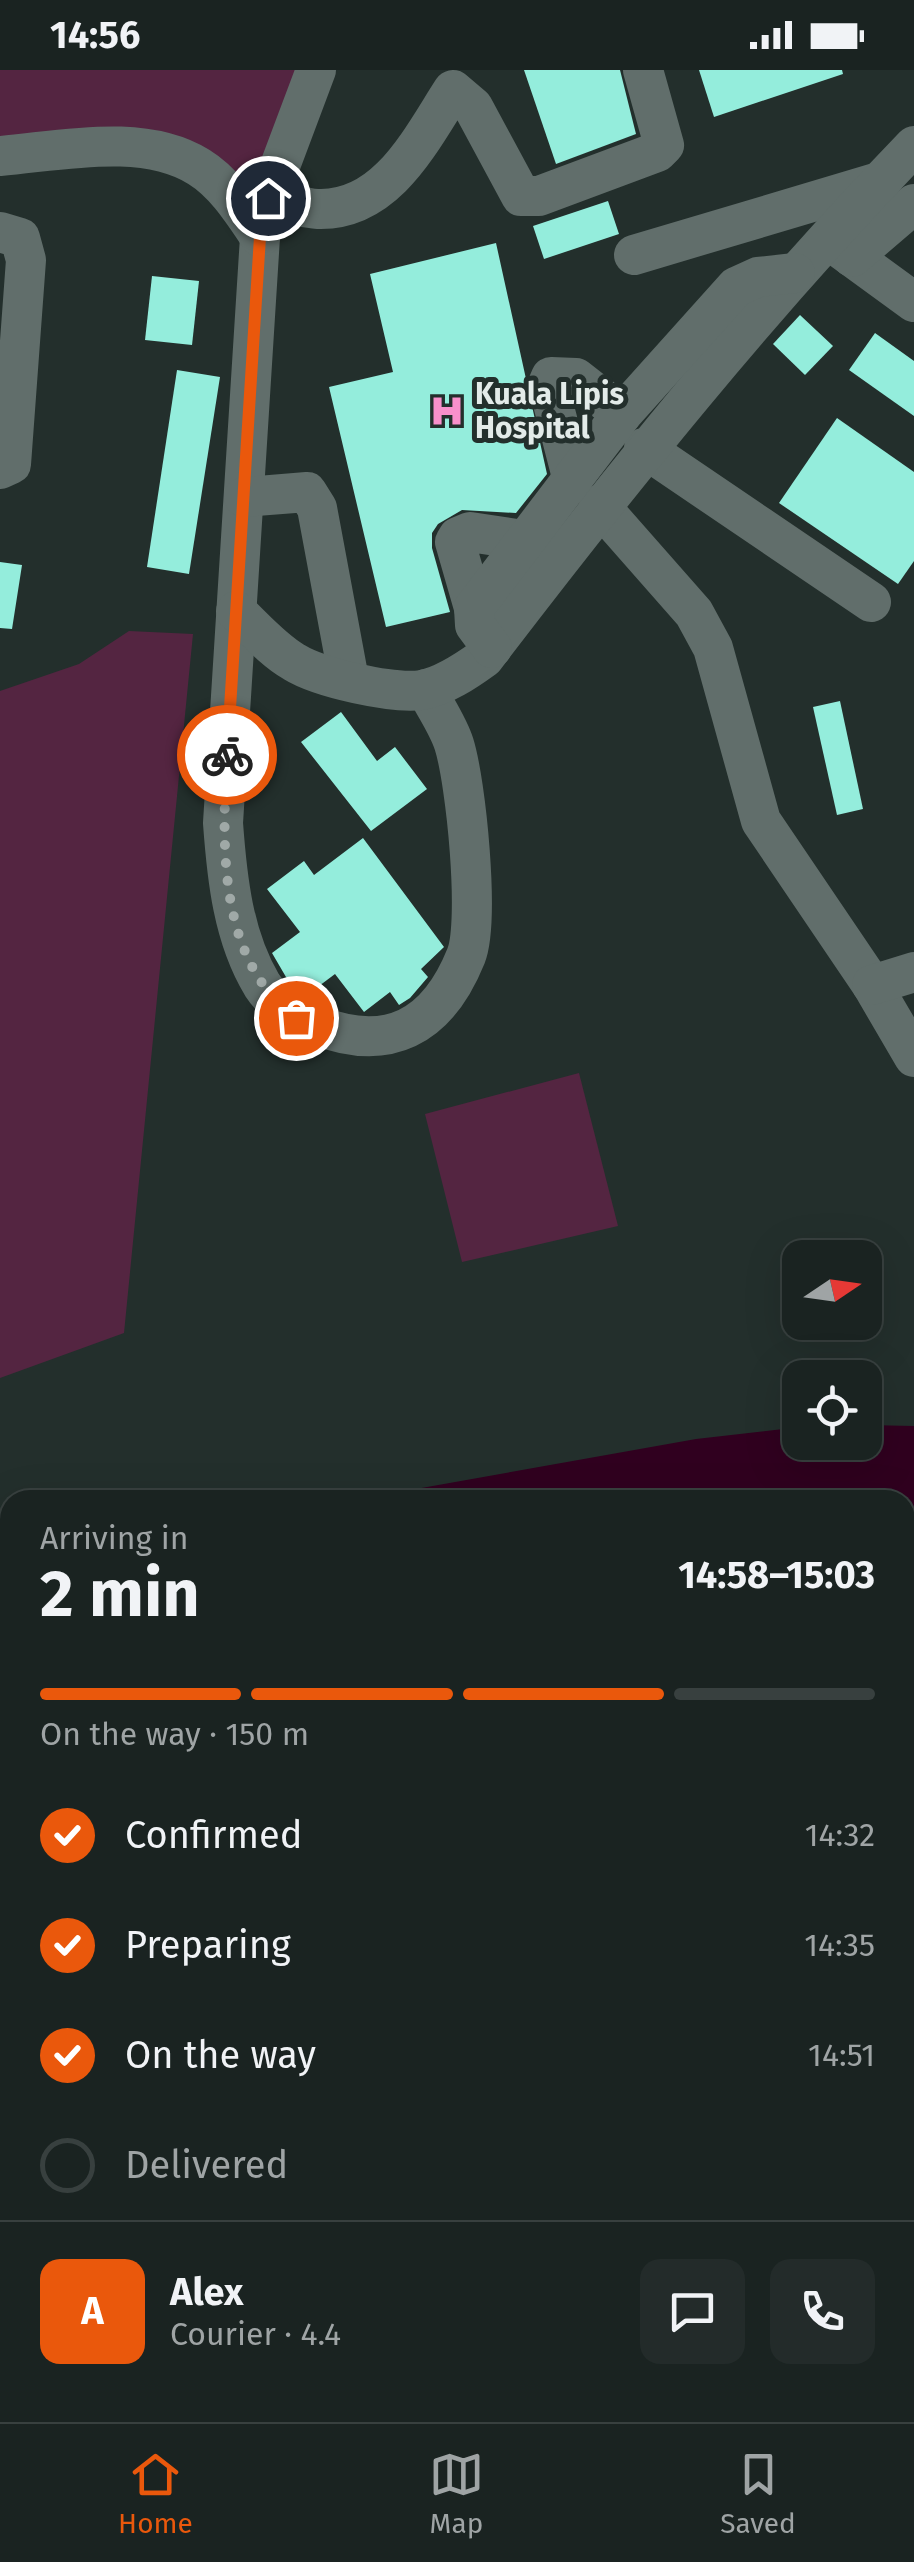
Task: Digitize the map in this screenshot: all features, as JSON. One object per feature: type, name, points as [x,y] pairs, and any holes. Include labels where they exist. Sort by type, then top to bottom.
[{"type":"street","points":[[316,70],[264,218],[223,823],[226,874],[253,969],[264,989],[296,1018],[357,1039],[392,1036],[418,1022],[450,989],[468,953],[472,927],[470,859],[454,745],[426,689]]},
{"type":"street","points":[[0,156],[104,147],[154,151],[180,158],[213,178],[264,218],[346,207],[396,176],[457,80],[521,196],[540,196],[657,152],[664,145],[643,70]]},
{"type":"street","points":[[840,249],[879,182],[914,146]]},
{"type":"street","points":[[634,256],[879,182]]},
{"type":"street","points":[[454,745],[488,653],[585,491],[622,414],[736,287],[758,277],[795,272],[914,204]]},
{"type":"street","points":[[0,232],[20,238],[26,260],[12,464],[0,469]]},
{"type":"street","points":[[840,249],[914,302]]},
{"type":"street","points":[[474,608],[523,540],[644,448],[795,272]]},
{"type":"street","points":[[622,414],[576,378],[551,377],[548,384],[585,491],[694,613],[713,648],[761,821],[872,985],[914,1057]]},
{"type":"street","points":[[644,448],[871,602]]},
{"type":"street","points":[[244,497],[308,492],[317,508],[348,680]]},
{"type":"street","points":[[488,653],[474,625],[474,608],[455,542],[458,536],[470,532],[523,540]]},
{"type":"street","points":[[236,610],[290,660],[311,671],[408,691],[426,689],[488,653]]},
{"type":"street","points":[[872,985],[914,972]]},
{"type":"shaded area","points":[[0,70],[298,70],[253,217],[188,145],[0,173]]},
{"type":"shaded area","points":[[129,631],[193,634],[124,1333],[0,1378],[0,691],[79,664]]},
{"type":"shaded area","points":[[579,1073],[618,1226],[462,1262],[425,1114]]},
{"type":"shaded area","points":[[882,1425],[914,1426],[914,1490],[410,1490],[696,1439],[782,1429],[782,1460],[882,1460]]},
{"type":"building","points":[[524,70],[620,70],[636,134],[556,164]]},
{"type":"building","points":[[699,70],[842,70],[843,74],[714,117]]},
{"type":"building","points":[[608,201],[619,234],[544,259],[533,226]]},
{"type":"building","points":[[496,243],[547,474],[516,513],[462,510],[438,524],[432,533],[432,548],[450,612],[386,627],[329,387],[393,372],[370,274]]},
{"type":"building","points":[[152,276],[199,281],[192,345],[145,340]]},
{"type":"building","points":[[800,315],[833,346],[805,375],[773,344]]},
{"type":"building","points":[[875,333],[914,361],[914,416],[849,370]]},
{"type":"building","points":[[177,370],[220,377],[189,574],[147,567]]},
{"type":"building","points":[[837,418],[914,472],[914,561],[898,584],[779,503]]},
{"type":"building","points":[[0,562],[22,565],[12,629],[0,628]]},
{"type":"building","points":[[840,701],[863,809],[837,815],[813,707]]},
{"type":"building","points":[[341,712],[377,761],[395,747],[427,789],[371,831],[301,742]]},
{"type":"building","points":[[363,838],[444,947],[421,969],[428,977],[410,998],[399,1005],[390,992],[364,1012],[335,974],[307,995],[286,977],[272,953],[300,932],[267,889],[304,861],[314,875]]},
{"type":"way so far","points":[[227,755],[223,823],[232,907],[264,989],[296,1018]]},
{"type":"place","name":"Kuala Lipis Hospital","points":[[447,411]]},
{"type":"route","points":[[227,755],[260,237],[268,198]]}]
